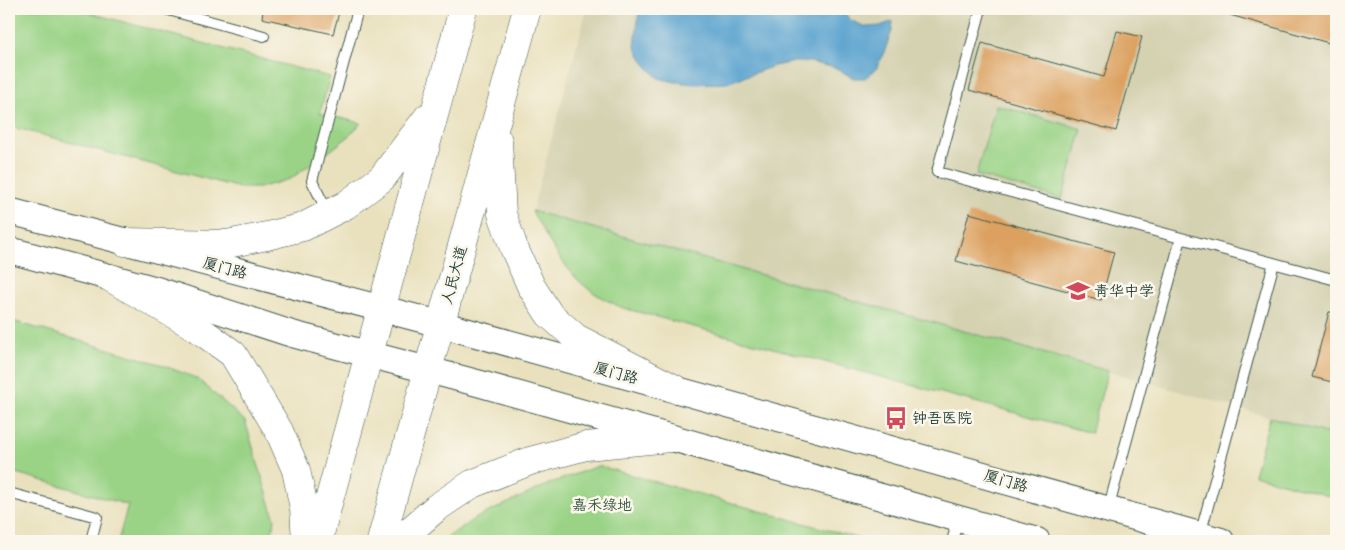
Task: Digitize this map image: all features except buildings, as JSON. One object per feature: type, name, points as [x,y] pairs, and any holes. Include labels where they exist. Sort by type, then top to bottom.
[{"type":"main road","points":[[318,541],[463,9]]},
{"type":"main road","name":"人民大道","points":[[381,541],[527,9]]},
{"type":"main road","points":[[126,242],[227,244],[303,227],[346,206],[382,178],[437,104]]},
{"type":"main road","points":[[496,119],[502,214],[514,248],[531,286],[549,314],[576,338],[674,389]]},
{"type":"main road","points":[[111,278],[196,328],[233,354],[279,431],[296,470],[304,508],[306,541]]},
{"type":"main road","points":[[401,541],[403,537],[436,508],[472,484],[530,461],[586,446],[670,438]]},
{"type":"street","name":"厦门路","points":[[9,211],[440,324],[1211,538]]},
{"type":"street","points":[[9,250],[157,290],[292,334],[428,369],[670,438],[956,530],[1037,541]]},
{"type":"lane","points":[[165,9],[264,36]]},
{"type":"lane","points":[[329,214],[312,181],[358,9]]},
{"type":"lane","points":[[981,9],[937,172],[1336,280]]},
{"type":"lane","points":[[1108,510],[1181,238]]},
{"type":"lane","points":[[1211,538],[1274,263]]},
{"type":"lane","points":[[9,492],[98,517],[91,541]]},
{"type":"shaded area","name":"青华中学","points":[[587,9],[1336,9],[1336,436],[532,211]]},
{"type":"green space","points":[[9,9],[75,9],[330,77],[320,113],[361,123],[348,137],[290,179],[259,188],[240,188],[9,126]]},
{"type":"green space","points":[[996,105],[1082,129],[1062,199],[976,175]]},
{"type":"green space","points":[[532,211],[1108,371],[1091,433],[623,308],[595,293],[577,279],[556,252]]},
{"type":"green space","points":[[9,320],[160,364],[198,379],[245,421],[275,520],[269,541],[118,541],[128,505],[9,471]]},
{"type":"green space","points":[[1270,417],[1336,436],[1336,498],[1254,475]]},
{"type":"green space","name":"嘉禾绿地","points":[[598,466],[868,541],[442,541],[474,519],[551,483]]},
{"type":"water","points":[[639,9],[842,9],[850,20],[866,27],[880,26],[893,21],[892,31],[876,69],[865,78],[853,78],[836,68],[810,62],[793,62],[774,66],[727,83],[694,84],[658,78],[644,63],[635,47]]},
{"type":"place","name":"青华中学","points":[[1078,291]]},
{"type":"place","name":"钟吾医院","points":[[896,418]]}]
